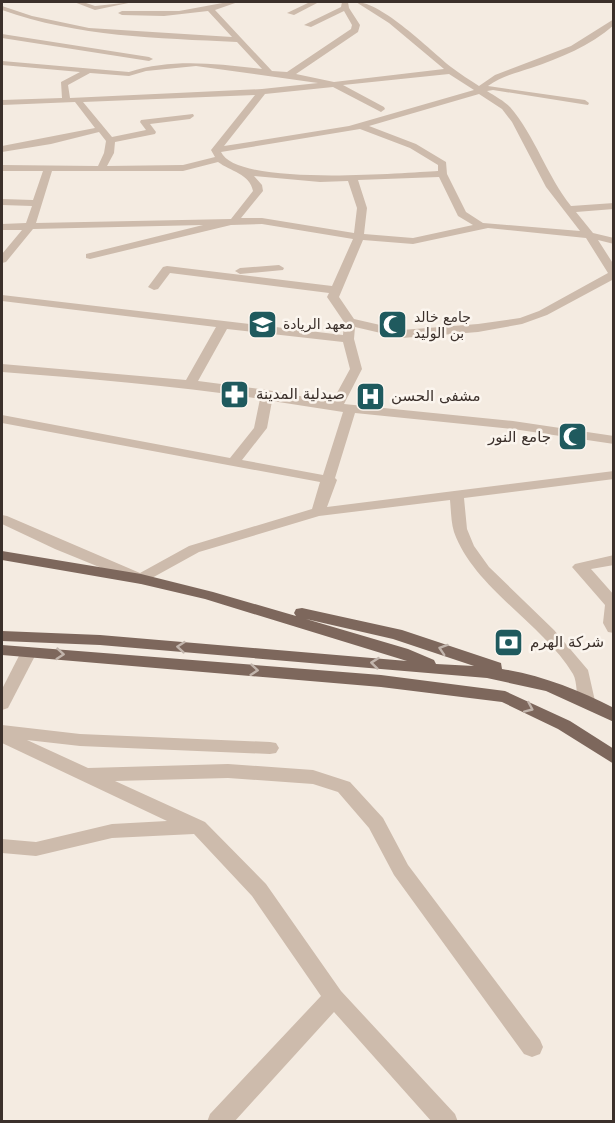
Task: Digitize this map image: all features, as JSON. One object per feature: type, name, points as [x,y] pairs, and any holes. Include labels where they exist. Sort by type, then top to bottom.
[{"type":"main road","points":[[2,556],[141,579],[396,634],[587,701],[614,716]]},
{"type":"main road","points":[[208,595],[402,653],[564,724],[614,758]]},
{"type":"main road","points":[[2,636],[112,641],[441,670],[478,670],[518,676]]},
{"type":"main road","points":[[2,650],[381,681],[505,697]]},
{"type":"street","points":[[78,2],[95,8],[129,2]]},
{"type":"street","points":[[122,13],[168,14],[210,9],[234,2]]},
{"type":"street","points":[[291,13],[315,2]]},
{"type":"street","points":[[350,322],[402,334],[478,328],[522,321],[543,313],[613,274],[589,235],[551,187],[516,121],[505,107],[451,71],[392,21],[359,2]]},
{"type":"street","points":[[168,14],[174,11],[173,9],[193,3]]},
{"type":"street","points":[[290,75],[355,30],[356,25],[345,5],[308,25]]},
{"type":"street","points":[[2,8],[17,14],[65,25],[148,34],[239,40]]},
{"type":"street","points":[[210,9],[269,72]]},
{"type":"street","points":[[480,89],[506,74],[560,55],[599,35],[614,21]]},
{"type":"street","points":[[2,36],[149,59]]},
{"type":"street","points":[[2,63],[132,74],[145,69],[198,64],[269,72],[338,85],[381,109]]},
{"type":"street","points":[[2,70],[14,64]]},
{"type":"street","points":[[66,100],[64,84],[88,71]]},
{"type":"street","points":[[2,103],[262,92],[451,71]]},
{"type":"street","points":[[183,168],[218,154],[360,126],[480,89],[493,87],[585,103]]},
{"type":"street","points":[[218,154],[224,140],[262,92]]},
{"type":"street","points":[[77,100],[110,140],[109,153],[102,167]]},
{"type":"street","points":[[2,114],[51,101]]},
{"type":"street","points":[[110,140],[152,132],[144,122],[190,116]]},
{"type":"street","points":[[224,140],[342,122]]},
{"type":"street","points":[[360,126],[405,141],[428,152],[443,164],[442,174],[462,214],[481,226]]},
{"type":"street","points":[[2,149],[51,141],[101,129]]},
{"type":"street","points":[[90,256],[234,221],[258,191],[257,185],[243,171],[218,154]]},
{"type":"street","points":[[2,168],[102,167],[139,170],[183,168],[243,171],[320,179],[442,174]]},
{"type":"street","points":[[2,258],[30,226],[49,168]]},
{"type":"street","points":[[318,512],[330,480],[344,408],[356,369],[348,339],[350,322],[333,297],[359,237],[362,208],[352,178]]},
{"type":"street","points":[[2,202],[37,203]]},
{"type":"street","points":[[570,209],[614,206]]},
{"type":"street","points":[[2,227],[262,221],[359,237],[413,241],[488,225],[589,235],[614,241]]},
{"type":"street","points":[[213,274],[277,263],[284,284]]},
{"type":"street","points":[[154,287],[167,269],[336,290]]},
{"type":"street","points":[[2,298],[131,311],[222,327],[348,339]]},
{"type":"street","points":[[190,384],[222,327]]},
{"type":"street","points":[[2,368],[190,384],[267,394],[344,408],[513,425],[614,440]]},
{"type":"street","points":[[234,463],[260,428],[267,394]]},
{"type":"street","points":[[2,419],[330,480]]},
{"type":"street","points":[[2,519],[60,546],[141,579],[194,549],[318,512],[614,475]]},
{"type":"street","points":[[457,496],[460,529],[467,546],[484,570],[548,634],[582,674],[587,701]]},
{"type":"street","points":[[614,560],[580,567],[614,604],[611,623],[614,628]]},
{"type":"street","points":[[2,704],[29,652]]},
{"type":"street","points":[[2,731],[80,740],[270,748]]},
{"type":"street","points":[[2,736],[198,827],[259,890],[334,997],[447,1122]]},
{"type":"street","points":[[86,775],[228,771],[313,777],[344,787],[376,823],[401,870],[532,1047]]},
{"type":"street","points":[[2,846],[36,849],[112,831],[198,827]]},
{"type":"street","points":[[218,1122],[334,997]]},
{"type":"place","name":"معهد الريادة","points":[[262,324]]},
{"type":"place","name":"جامع خالد بن الوليد","points":[[393,325]]},
{"type":"place","name":"صيدلية المدينة","points":[[235,394]]},
{"type":"place","name":"مشفى الحسن","points":[[370,396]]},
{"type":"place","name":"جامع النور","points":[[572,437]]},
{"type":"place","name":"شركة الهرم","points":[[509,642]]}]
